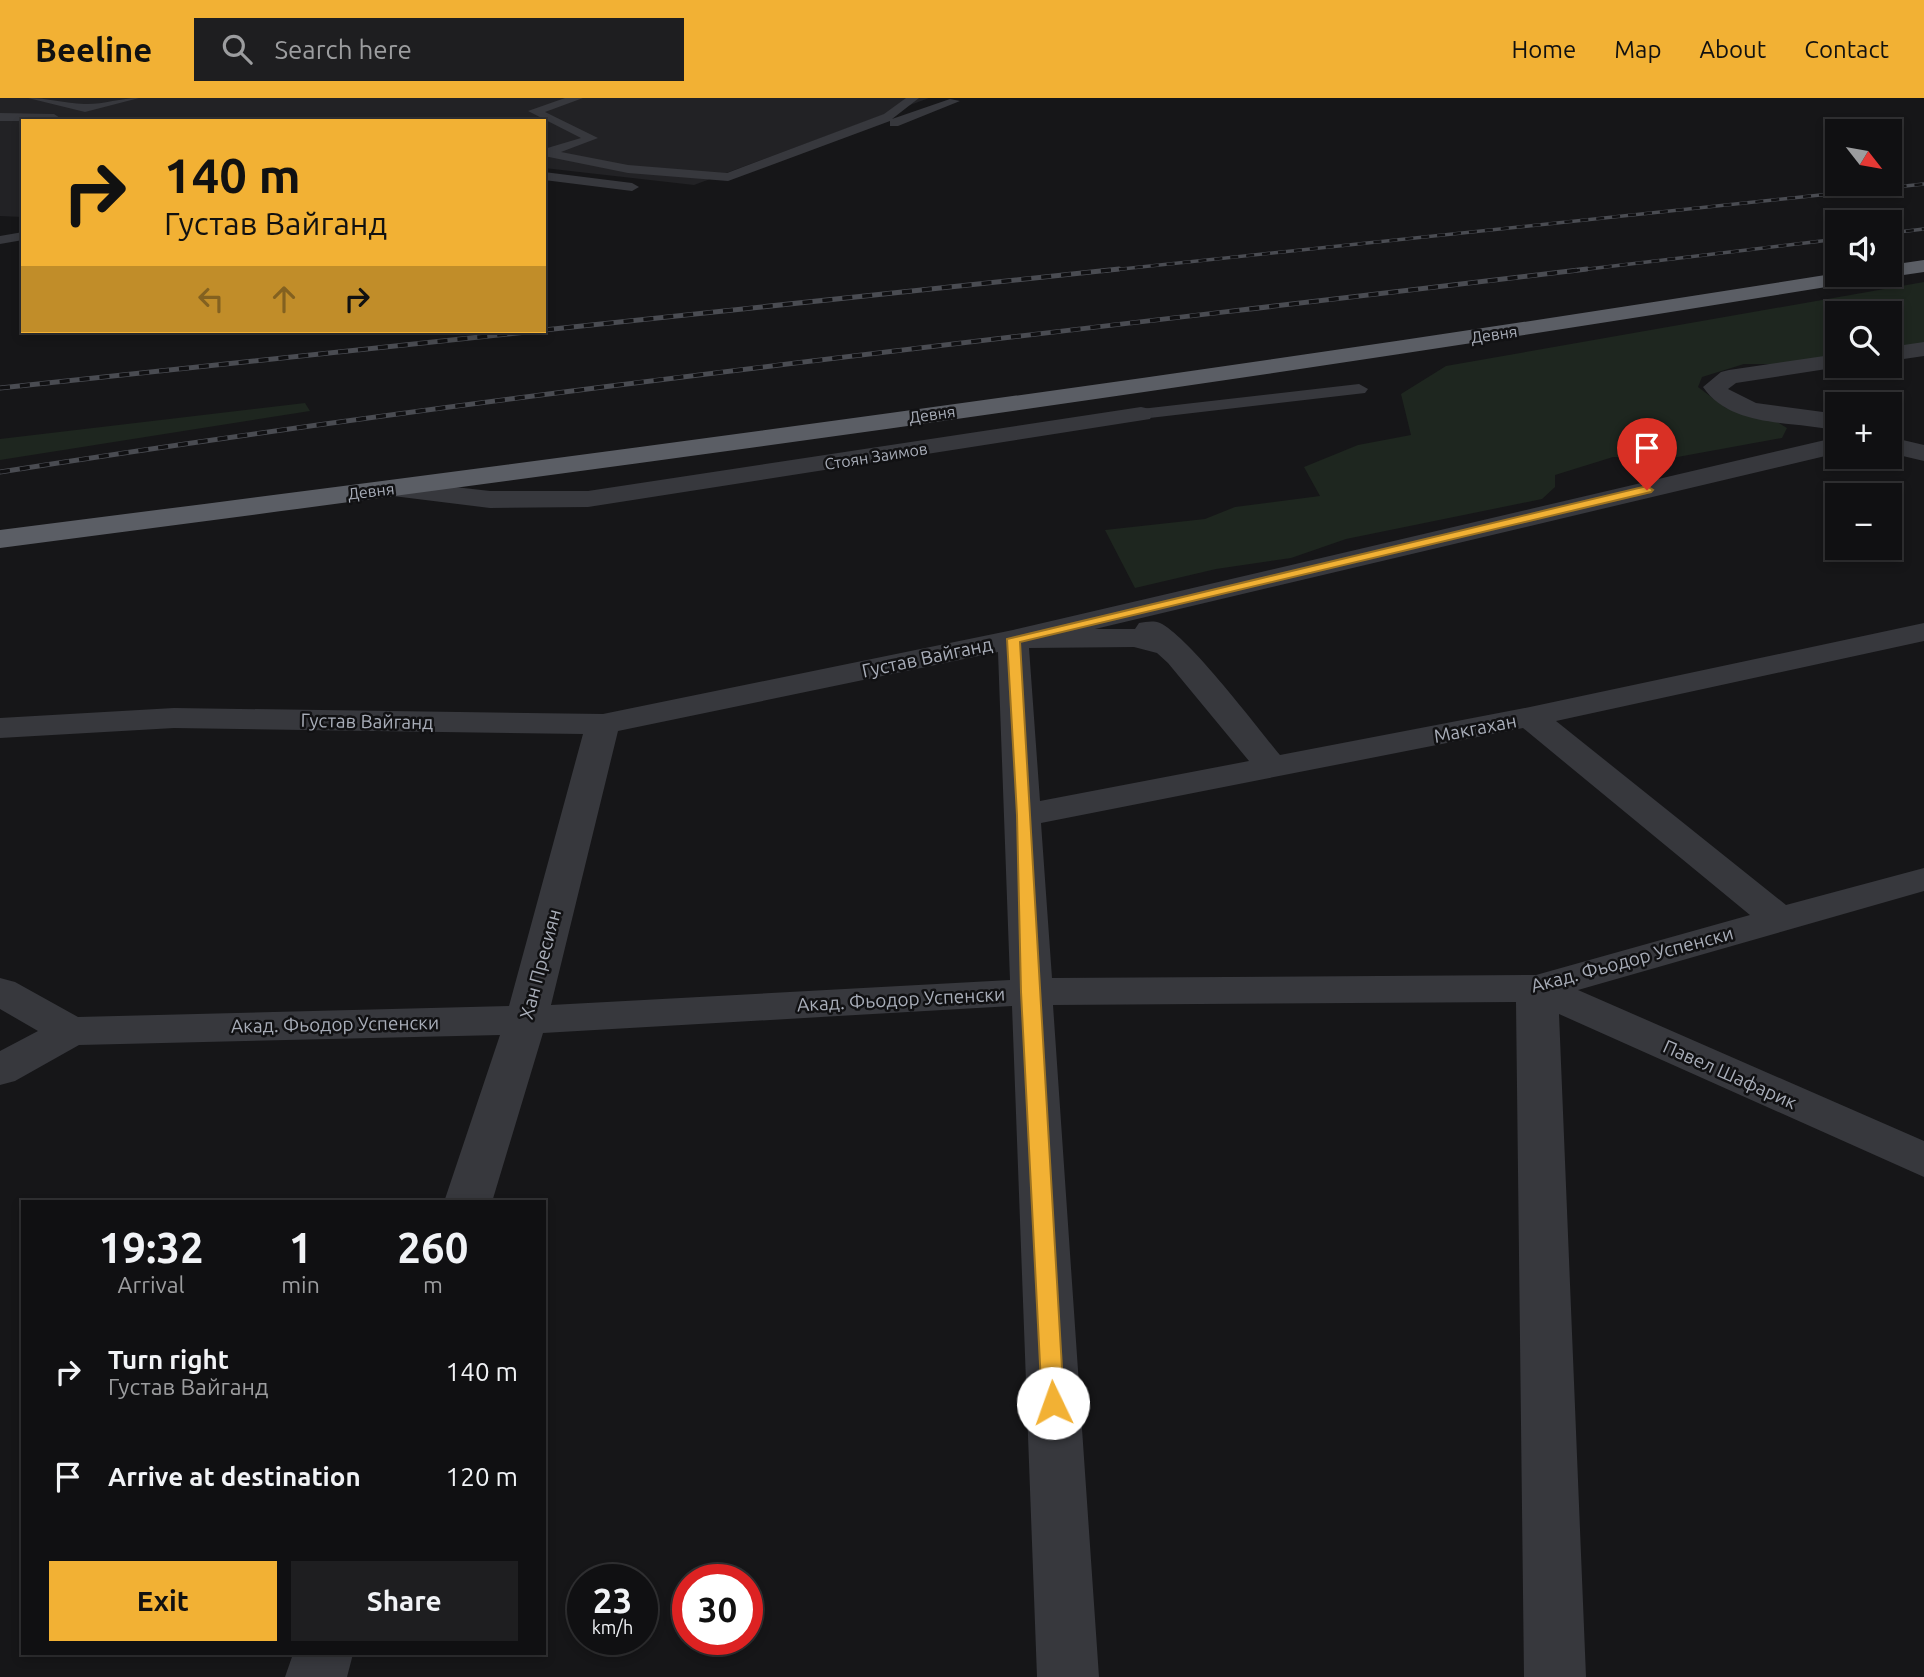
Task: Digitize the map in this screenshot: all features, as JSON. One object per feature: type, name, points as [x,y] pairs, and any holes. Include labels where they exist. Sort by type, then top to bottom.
[{"type":"highway","points":[[1902,251],[1924,248]]},
{"type":"highway","name":"Девня","points":[[342,471],[1499,314],[1825,262]]},
{"type":"highway","points":[[1902,270],[1924,267]]},
{"type":"highway","name":"Девня","points":[[0,520],[146,520],[393,488],[1496,334],[1825,281]]},
{"type":"highway","points":[[0,563],[53,543],[146,520]]},
{"type":"street","points":[[1902,352],[1924,349]]},
{"type":"street","points":[[1825,363],[1729,377],[1715,387],[1724,399],[1750,410],[1825,419]]},
{"type":"street","name":"Стоян Заимов","points":[[393,488],[466,500],[531,503],[588,499],[1141,414]]},
{"type":"street","points":[[1902,434],[1924,431]]},
{"type":"street","name":"Густав Вайганд","points":[[0,729],[173,718],[603,724],[1013,639],[1825,448]]},
{"type":"street","points":[[1902,448],[1924,453]]},
{"type":"street","points":[[1130,612],[1170,647],[1272,767]]},
{"type":"street","name":"Макгахан","points":[[1025,815],[1530,718],[1924,632]]},
{"type":"street","points":[[1068,1677],[1030,992],[1025,815],[1013,639],[1134,638],[1170,647]]},
{"type":"street","points":[[1885,640],[1924,654]]},
{"type":"street","points":[[1530,718],[1780,920]]},
{"type":"street","name":"Хан Пресиян","points":[[469,1200],[526,1020],[603,724]]},
{"type":"street","name":"Акад. Фьодор Успенски","points":[[0,1070],[71,1031],[526,1020],[1030,992],[1537,988],[1924,879]]},
{"type":"street","points":[[1537,988],[1555,1677]]},
{"type":"street","name":"Павел Шафарик","points":[[1537,988],[1924,1160]]},
{"type":"street","points":[[0,991],[71,1031]]},
{"type":"street","points":[[316,1677],[323,1655]]},
{"type":"lane","points":[[34,98],[85,108],[133,98]]},
{"type":"lane","points":[[0,117],[48,119],[99,104],[105,98]]},
{"type":"lane","points":[[578,98],[534,111],[592,138],[546,153],[628,169],[728,177],[888,117],[913,98]]},
{"type":"lane","points":[[710,190],[954,101]]},
{"type":"lane","points":[[0,128],[6,130],[21,126]]},
{"type":"lane","points":[[546,176],[641,188]]},
{"type":"lane","points":[[0,240],[21,236]]},
{"type":"lane","name":"Стоян Заимов","points":[[1141,414],[1360,389]]},
{"type":"shaded area","points":[[0,98],[929,98],[694,185],[546,168],[546,119],[21,119],[21,217],[0,216]]},
{"type":"shaded area","points":[[1924,282],[1924,346],[1902,347],[1902,301],[1825,301],[1825,359],[1781,364],[1744,364],[1702,377],[1698,387],[1726,408],[1771,418],[1787,428],[1782,438],[1672,458],[1613,457],[1555,475],[1555,487],[1542,499],[1346,539],[1291,558],[1216,569],[1135,588],[1105,530],[1205,519],[1235,507],[1320,496],[1304,467],[1358,445],[1411,435],[1401,394],[1446,366]]},
{"type":"shaded area","points":[[305,403],[310,411],[0,460],[0,439]]},
{"type":"railway","points":[[1103,271],[1924,184]]},
{"type":"railway","points":[[1902,232],[1924,229]]},
{"type":"railway","points":[[1572,271],[1825,241]]},
{"type":"railway","points":[[546,330],[1119,269]]},
{"type":"railway","points":[[0,472],[594,388],[1587,269]]},
{"type":"railway","points":[[0,388],[517,333]]},
{"type":"route","points":[[1053,1403],[1030,992],[1025,815],[1013,639],[1647,490]]}]
